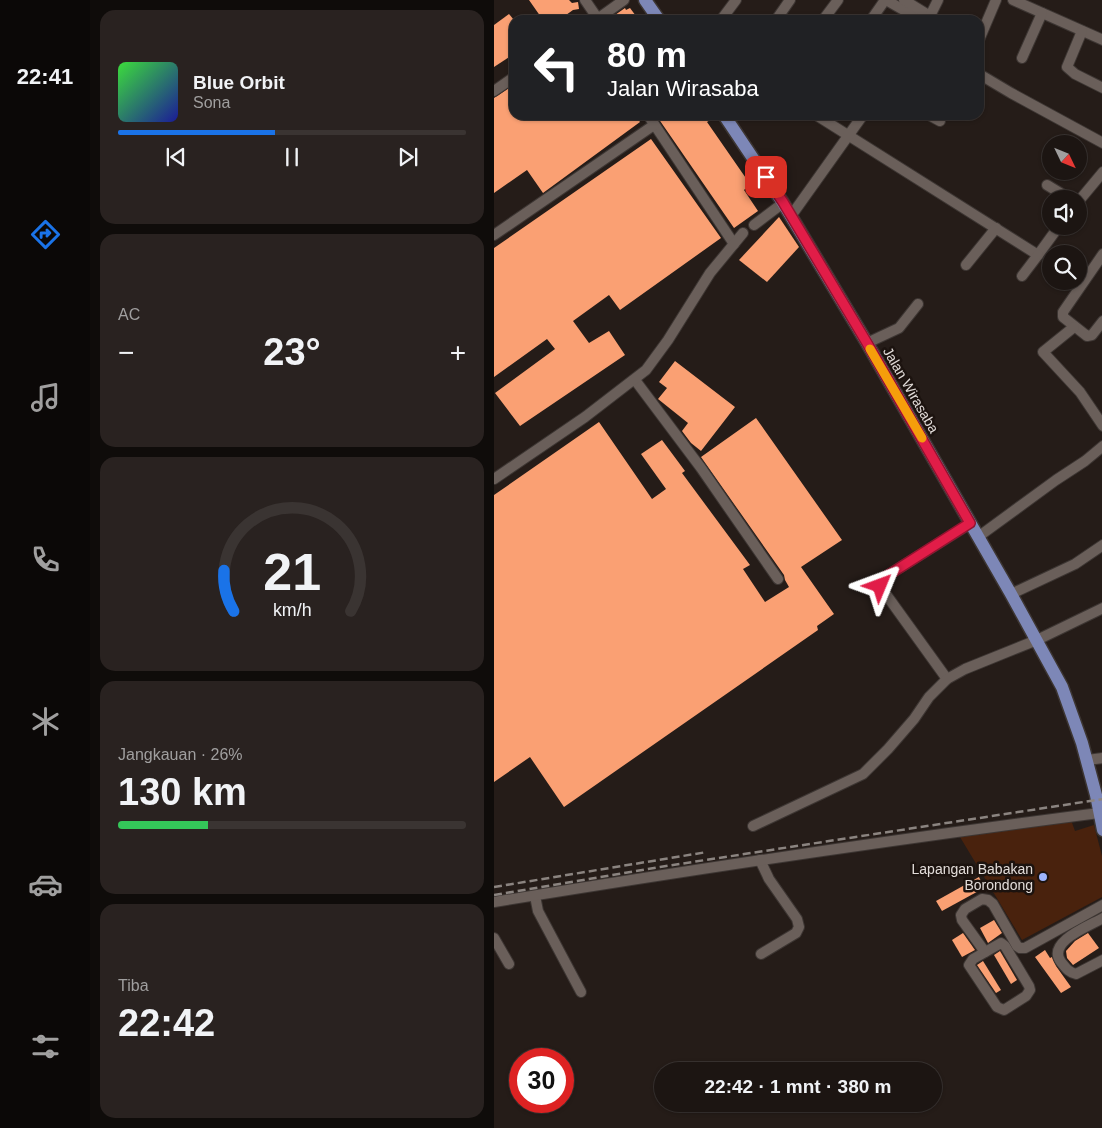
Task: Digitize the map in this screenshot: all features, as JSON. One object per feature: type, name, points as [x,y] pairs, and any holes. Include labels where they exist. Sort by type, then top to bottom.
[{"type":"main road","points":[[645,0],[656,15]]},
{"type":"main road","name":"Jalan Wirasaba","points":[[727,120],[783,202],[867,343],[1062,687],[1087,760],[1102,830]]},
{"type":"street","points":[[585,0],[594,15]]},
{"type":"street","points":[[604,15],[624,0]]},
{"type":"street","points":[[726,15],[736,0]]},
{"type":"street","points":[[780,15],[790,0]]},
{"type":"street","points":[[827,15],[838,0]]},
{"type":"street","points":[[874,15],[885,0],[917,15]]},
{"type":"street","points":[[904,0],[921,15]]},
{"type":"street","points":[[929,15],[938,0]]},
{"type":"street","points":[[984,28],[996,0]]},
{"type":"street","points":[[1013,0],[1102,40]]},
{"type":"street","points":[[1022,58],[1042,12]]},
{"type":"street","points":[[1082,31],[1067,67],[1074,74],[1102,88]]},
{"type":"street","points":[[984,77],[1011,94],[1102,143]]},
{"type":"street","points":[[494,91],[509,80]]},
{"type":"street","points":[[651,120],[734,244]]},
{"type":"street","points":[[824,120],[1038,255]]},
{"type":"street","points":[[791,216],[858,120]]},
{"type":"street","points":[[494,235],[654,124]]},
{"type":"street","points":[[1087,191],[1102,172]]},
{"type":"street","points":[[1047,185],[1055,190]]},
{"type":"street","points":[[754,226],[783,202]]},
{"type":"street","points":[[966,265],[996,228]]},
{"type":"street","points":[[494,479],[584,418],[646,370],[658,356],[710,273],[743,232]]},
{"type":"street","points":[[1022,276],[1052,235]]},
{"type":"street","points":[[1102,254],[1063,312],[1063,317],[1074,327],[1089,336],[1092,335],[1102,321]]},
{"type":"street","points":[[867,343],[899,328],[918,304]]},
{"type":"street","points":[[1074,327],[1043,352],[1080,392],[1102,426]]},
{"type":"street","points":[[634,380],[696,461],[778,579]]},
{"type":"street","points":[[978,537],[1085,461],[1102,446]]},
{"type":"street","points":[[947,680],[879,582],[970,523]]},
{"type":"street","points":[[1011,594],[1075,564],[1102,545]]},
{"type":"street","points":[[753,826],[864,774],[914,719],[929,698],[947,680],[965,669],[1037,640],[1102,608]]},
{"type":"street","points":[[1087,760],[1102,758]]},
{"type":"street","points":[[494,902],[760,860],[1099,813]]},
{"type":"street","points":[[760,860],[778,892],[797,919],[799,927],[796,934],[761,954]]},
{"type":"street","points":[[535,896],[538,911],[581,992]]},
{"type":"street","points":[[985,952],[962,920],[965,909],[982,899],[988,900],[993,904],[1017,946],[1020,948],[1025,948],[1102,905]]},
{"type":"street","points":[[1102,918],[1070,936],[1057,953],[1058,958],[1069,972],[1076,974],[1102,960]]},
{"type":"street","points":[[494,938],[509,964]]},
{"type":"street","points":[[1001,944],[1005,946],[1029,986],[1030,990],[1026,996],[1008,1009],[1004,1010],[997,1007],[969,965],[973,959],[985,952],[1001,944]]},
{"type":"shaded area","name":"Lapangan Babakan Borondong","points":[[1071,820],[1075,831],[1094,825],[1102,856],[1102,897],[1022,940],[960,837]]},
{"type":"building","points":[[529,0],[569,0],[572,3],[578,2],[579,9],[573,10],[566,15],[540,15]]},
{"type":"building","points":[[625,8],[626,10],[630,8],[635,15],[617,15],[615,15]]},
{"type":"building","points":[[510,15],[509,57],[494,67],[494,25]]},
{"type":"building","points":[[509,88],[509,120],[639,120],[640,122],[543,193],[527,170],[494,193],[494,98]]},
{"type":"building","points":[[659,120],[710,120],[707,122],[750,184],[744,190],[758,211],[734,228]]},
{"type":"building","points":[[651,139],[721,238],[620,310],[609,295],[573,321],[589,343],[609,331],[625,355],[520,426],[495,393],[555,349],[547,339],[494,377],[494,248]]},
{"type":"building","points":[[779,217],[799,247],[767,282],[739,260]]},
{"type":"building","points":[[675,361],[735,407],[701,451],[691,443],[682,431],[688,423],[658,399],[667,388],[659,382]]},
{"type":"building","points":[[756,418],[842,540],[801,567],[834,614],[817,626],[818,630],[564,807],[530,757],[494,782],[494,495],[599,422],[652,499],[666,489],[641,454],[662,440],[685,471],[682,473],[750,565],[743,569],[765,602],[789,587],[784,575],[701,457]]},
{"type":"building","points":[[979,877],[984,888],[942,911],[936,901]]},
{"type":"building","points":[[994,920],[1002,933],[988,943],[980,928]]},
{"type":"building","points":[[963,933],[975,950],[962,957],[952,940]]},
{"type":"building","points":[[1088,933],[1099,948],[1073,965],[1067,958],[1066,951],[1075,941]]},
{"type":"building","points":[[1045,950],[1050,958],[1052,957],[1071,987],[1061,993],[1035,957]]},
{"type":"building","points":[[1000,951],[1017,980],[1011,984],[994,955]]},
{"type":"building","points":[[983,961],[1001,990],[996,993],[977,965]]},
{"type":"railway","points":[[494,895],[660,867],[1103,799]]},
{"type":"railway","points":[[494,887],[707,852]]},
{"type":"slow traffic","points":[[870,349],[922,438]]},
{"type":"place","name":"Lapangan Babakan Borondong","points":[[1043,877]]},
{"type":"route","points":[[766,177],[783,202],[867,343],[970,523],[882,579],[879,582],[880,586]]}]
